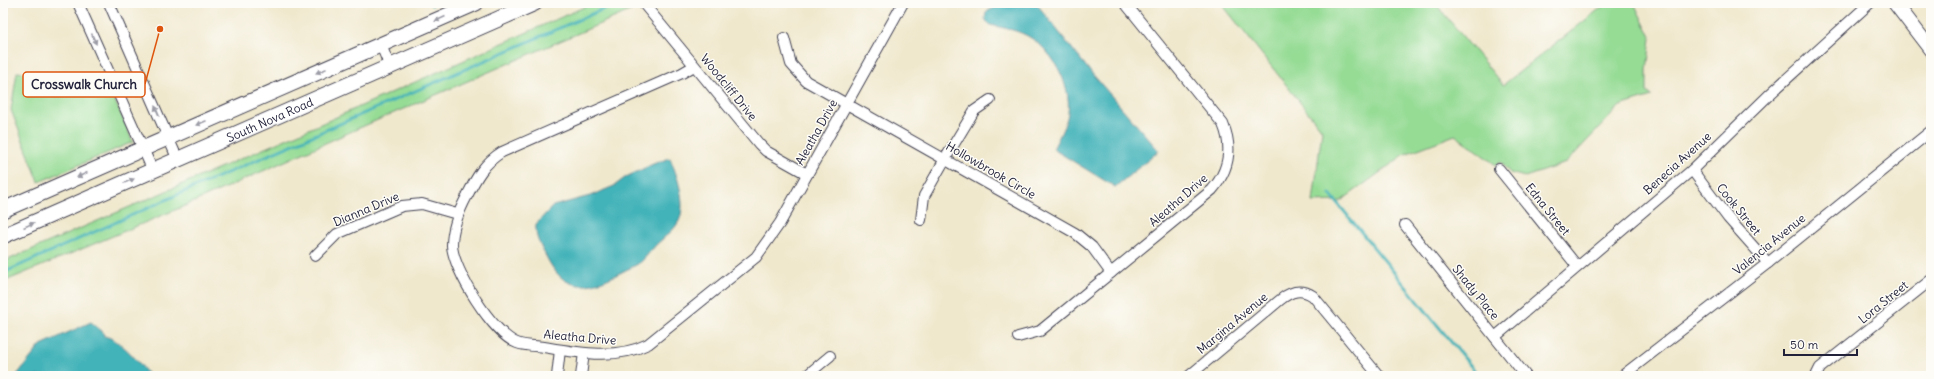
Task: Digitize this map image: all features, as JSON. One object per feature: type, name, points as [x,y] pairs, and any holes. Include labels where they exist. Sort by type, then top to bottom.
[{"type":"main road","name":"South Nova Road","points":[[3,210],[476,3]]},
{"type":"main road","name":"South Nova Road","points":[[3,236],[536,3]]},
{"type":"street","points":[[78,3],[153,171]]},
{"type":"street","points":[[109,3],[178,160]]},
{"type":"street","name":"Woodcliff Drive","points":[[643,3],[759,144],[766,151],[807,174]]},
{"type":"street","name":"Aleatha Drive","points":[[694,66],[682,73],[494,157],[487,163],[476,179],[458,214],[452,238],[455,262],[463,279],[496,328],[517,343],[560,350],[616,354],[638,349],[648,344],[756,257],[780,223],[903,3]]},
{"type":"street","name":"Aleatha Drive","points":[[1018,337],[1040,331],[1212,190],[1223,175],[1229,151],[1226,131],[1219,117],[1125,3]]},
{"type":"street","name":"Benecia Avenue","points":[[1495,337],[1692,170],[1768,95],[1870,3]]},
{"type":"street","points":[[1895,3],[1931,50]]},
{"type":"street","name":"Hollowbrook Circle","points":[[784,38],[788,55],[797,72],[806,80],[846,105],[945,159],[1084,240],[1100,257],[1111,273]]},
{"type":"street","points":[[381,44],[390,67]]},
{"type":"street","points":[[921,220],[924,196],[945,159],[974,111],[990,100]]},
{"type":"street","name":"Valencia Avenue","points":[[1622,376],[1768,263],[1931,131]]},
{"type":"street","name":"Edna Street","points":[[1499,169],[1577,266]]},
{"type":"street","name":"Cook Street","points":[[1692,170],[1728,218],[1768,263]]},
{"type":"street","name":"Dianna Drive","points":[[315,256],[337,234],[402,206],[422,204],[458,214]]},
{"type":"street","name":"Shady Place","points":[[1405,225],[1526,376]]},
{"type":"street","name":"Lora Street","points":[[1816,376],[1820,368],[1931,280]]},
{"type":"street","name":"Margina Avenue","points":[[1189,376],[1280,300],[1294,291],[1304,292],[1313,296],[1379,376]]},
{"type":"street","points":[[557,376],[560,350]]},
{"type":"street","points":[[581,376],[584,352]]},
{"type":"street","points":[[806,376],[830,356]]},
{"type":"green space","points":[[593,3],[635,3],[639,7],[350,132],[187,205],[3,282],[3,262],[332,119]]},
{"type":"green space","points":[[1221,3],[1435,3],[1503,85],[1607,3],[1634,3],[1651,38],[1647,70],[1647,92],[1652,96],[1620,106],[1566,163],[1525,177],[1510,173],[1501,162],[1496,165],[1455,135],[1405,154],[1341,201],[1313,202],[1322,130]]},
{"type":"green space","points":[[17,72],[91,80],[112,94],[133,142],[39,182],[11,110]]},
{"type":"water","points":[[1004,3],[1036,3],[1089,70],[1159,151],[1115,187],[1053,149],[1063,130],[1067,118],[1068,96],[1065,84],[1055,63],[1040,45],[1021,33],[990,25],[985,19],[986,12]]},
{"type":"water","points":[[670,158],[680,189],[682,206],[679,221],[669,234],[656,245],[642,261],[609,278],[588,285],[579,285],[570,283],[562,278],[554,270],[540,245],[536,233],[536,224],[553,206],[590,196],[614,186],[626,177],[653,164]]},
{"type":"water","points":[[91,322],[103,332],[104,336],[117,342],[130,352],[149,376],[16,376],[41,345]]},
{"type":"waterway","points":[[3,273],[188,190],[617,3]]},
{"type":"waterway","points":[[1330,194],[1479,376]]},
{"type":"place","name":"Crosswalk Church","points":[[160,29]]}]
